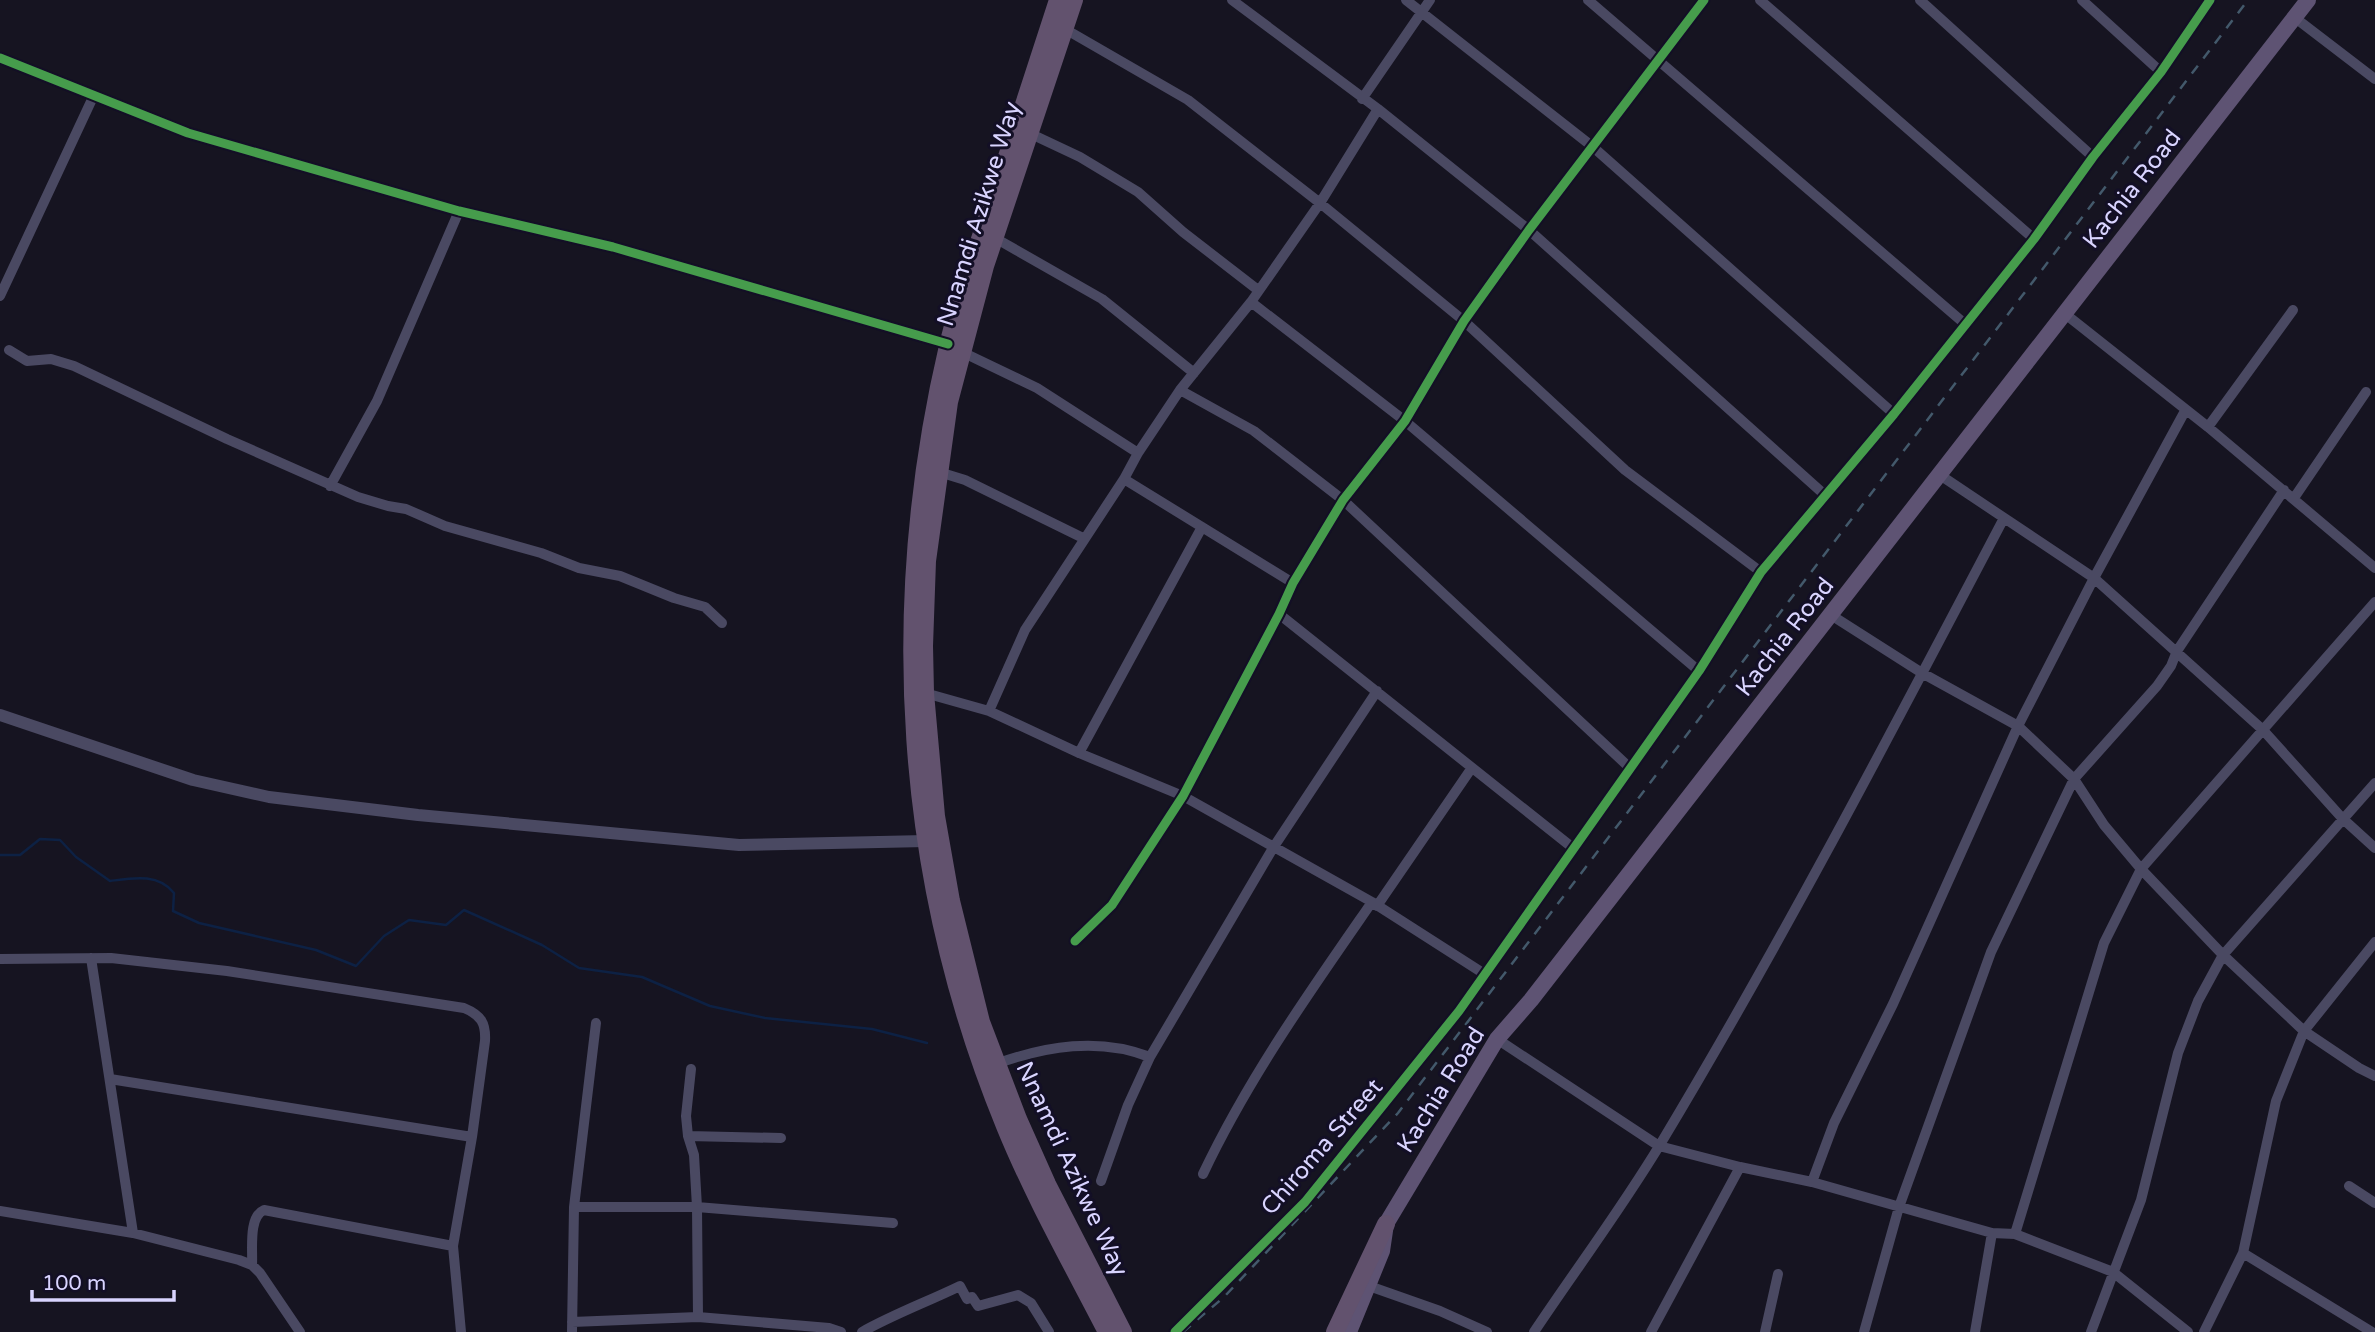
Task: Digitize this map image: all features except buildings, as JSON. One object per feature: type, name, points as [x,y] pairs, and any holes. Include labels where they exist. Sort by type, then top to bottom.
[{"type":"highway","name":"Nnamdi Azikwe Way","points":[[1058,0],[955,348],[924,466],[911,601],[913,729],[926,841],[946,943],[979,1059],[1033,1188],[1107,1332]]},
{"type":"highway","name":"Nnamdi Azikwe Way","points":[[1074,0],[995,238],[955,348],[928,562],[924,646],[936,816],[951,901],[970,982],[996,1064],[1046,1184],[1124,1332]]},
{"type":"highway","points":[[1335,1332],[1386,1224]]},
{"type":"main road","name":"Kachia Road","points":[[1349,1332],[1382,1251],[1386,1224],[1497,1039],[1531,1000],[2308,0]]},
{"type":"street","points":[[1232,0],[1378,109],[1530,230],[1826,496]]},
{"type":"street","points":[[1406,0],[1593,147],[1894,414]]},
{"type":"street","points":[[1362,99],[1430,0]]},
{"type":"street","points":[[1587,0],[1965,324]]},
{"type":"street","points":[[1075,941],[1112,905],[1182,796],[1293,583],[1343,500],[1405,421],[1464,321],[1704,0]]},
{"type":"street","points":[[1760,0],[2034,239]]},
{"type":"street","points":[[1920,0],[2093,157]]},
{"type":"street","points":[[2082,0],[2161,72]]},
{"type":"street","name":"Chiroma Street","points":[[1175,1332],[1305,1202],[1427,1052],[1486,975],[1699,671],[1761,572],[1894,414],[2034,239],[2093,157],[2161,72],[2210,0]]},
{"type":"street","points":[[2294,17],[2375,79]]},
{"type":"street","points":[[1065,29],[1188,100],[1320,203],[1464,321],[1625,470],[1761,572]]},
{"type":"street","points":[[0,58],[188,133],[459,211],[613,247],[955,348],[1037,388],[1138,453]]},
{"type":"street","points":[[0,296],[94,95]]},
{"type":"street","points":[[989,711],[1025,630],[1083,538],[1180,390],[1251,302],[1320,203],[1378,109]]},
{"type":"street","points":[[1029,133],[1080,157],[1138,192],[1183,232],[1258,290]]},
{"type":"street","points":[[330,486],[376,401],[459,211]]},
{"type":"street","points":[[995,238],[1102,299],[1194,373]]},
{"type":"street","points":[[1251,302],[1405,421],[1699,671]]},
{"type":"street","points":[[2207,427],[2293,310]]},
{"type":"street","points":[[2064,313],[2289,494],[2375,568]]},
{"type":"street","points":[[9,350],[27,361],[51,359],[74,366],[330,486],[388,506],[405,509],[445,526],[541,553],[579,568],[620,576],[705,607],[722,623]]},
{"type":"street","points":[[1180,390],[1254,431],[1343,500],[1630,768]]},
{"type":"street","points":[[1864,1332],[1899,1207],[1991,953],[2074,779],[2157,686],[2171,666],[2177,651],[2366,392]]},
{"type":"street","points":[[1812,1182],[1834,1123],[1893,1004],[2018,726],[2094,578],[2185,411]]},
{"type":"street","points":[[939,472],[965,480],[1083,538]]},
{"type":"street","points":[[1940,475],[2094,578],[2263,730],[2342,818],[2375,848]]},
{"type":"street","points":[[1124,478],[1293,583]]},
{"type":"street","points":[[1534,1332],[1659,1146],[1833,843],[2004,518]]},
{"type":"street","points":[[1079,753],[1202,527]]},
{"type":"street","points":[[2015,1234],[2104,943],[2141,869],[2375,601]]},
{"type":"street","points":[[1279,614],[1573,848]]},
{"type":"street","points":[[1831,615],[1922,673],[2018,726],[2074,779],[2104,825],[2141,869],[2223,955],[2304,1031],[2375,1076]]},
{"type":"street","points":[[1101,1181],[1128,1105],[1150,1057],[1273,848],[1377,691]]},
{"type":"street","points":[[926,693],[989,711],[1079,753],[1182,796],[1375,904],[1486,975]]},
{"type":"street","points":[[0,715],[193,780],[269,797],[418,815],[739,845],[926,841]]},
{"type":"street","points":[[1202,1174],[1224,1129],[1294,1014],[1471,769]]},
{"type":"street","points":[[2091,1332],[2141,1200],[2178,1054],[2198,1001],[2223,955],[2375,783]]},
{"type":"street","points":[[2204,1332],[2243,1252],[2276,1101],[2304,1031],[2375,942]]},
{"type":"street","points":[[91,958],[133,1233]]},
{"type":"street","points":[[0,959],[111,958],[227,971],[464,1008],[477,1013],[483,1020],[485,1029],[472,1137],[453,1246],[461,1332]]},
{"type":"street","points":[[596,1023],[574,1207],[572,1327],[698,1317],[829,1328],[841,1332]]},
{"type":"street","points":[[1497,1039],[1659,1146],[1812,1182],[1992,1233],[2015,1234],[2113,1272],[2188,1332]]},
{"type":"street","points":[[996,1064],[1022,1055],[1070,1046],[1111,1047],[1132,1050],[1150,1057]]},
{"type":"street","points":[[691,1069],[687,1116],[688,1136],[694,1155],[697,1207],[698,1317]]},
{"type":"street","points":[[110,1079],[472,1137]]},
{"type":"street","points":[[688,1136],[781,1138]]},
{"type":"street","points":[[1651,1332],[1740,1167]]},
{"type":"street","points":[[2349,1186],[2375,1203]]},
{"type":"street","points":[[574,1207],[697,1207],[893,1223]]},
{"type":"street","points":[[252,1265],[254,1220],[259,1212],[264,1210],[453,1246]]},
{"type":"street","points":[[0,1211],[133,1233],[252,1265],[300,1332]]},
{"type":"street","points":[[1975,1332],[1992,1233]]},
{"type":"street","points":[[2243,1252],[2372,1332]]},
{"type":"street","points":[[1765,1332],[1778,1273]]},
{"type":"street","points":[[862,1332],[903,1310],[960,1286],[967,1299],[972,1297],[978,1307],[1017,1295],[1031,1303],[1049,1332]]},
{"type":"street","points":[[1369,1286],[1440,1311],[1487,1332]]},
{"type":"waterway","points":[[0,855],[20,855],[40,839],[60,840],[76,857],[110,881],[145,878],[160,882],[174,893],[173,911],[199,923],[316,950],[356,966],[384,936],[409,920],[446,925],[464,910],[542,945],[579,968],[642,977],[710,1006],[765,1018],[872,1029],[927,1043]]},
{"type":"railway","points":[[1183,1332],[1224,1297],[1398,1113],[2248,0]]},
{"type":"cycle path","points":[[1075,941],[1112,905],[1183,796],[1293,583],[1343,500],[1405,421],[1464,321],[1529,230],[1704,0]]},
{"type":"cycle path","points":[[1175,1332],[1305,1202],[1459,1011],[1699,671],[1761,572],[1894,414],[2034,239],[2093,157],[2161,72],[2210,0]]},
{"type":"cycle path","points":[[0,58],[188,133],[459,211],[613,247],[948,344]]}]
